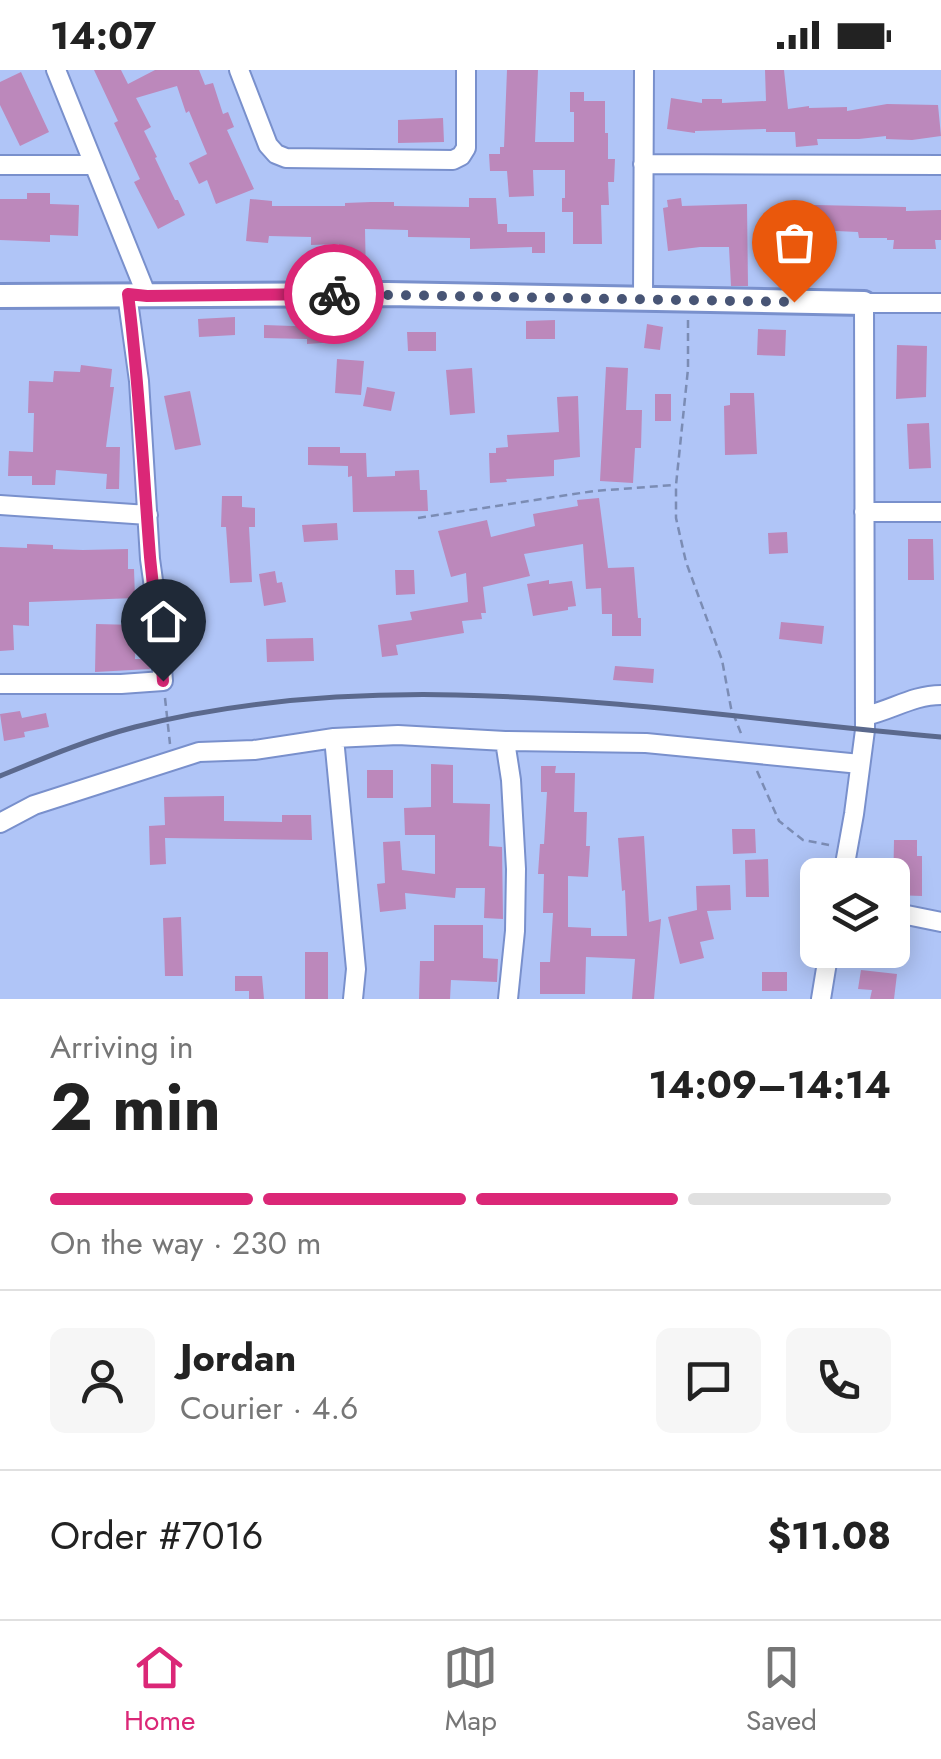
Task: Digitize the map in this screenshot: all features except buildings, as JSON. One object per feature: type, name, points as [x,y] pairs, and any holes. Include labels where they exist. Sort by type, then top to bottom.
[{"type":"street","points":[[0,684],[163,681],[138,381],[137,295],[56,70]]},
{"type":"street","points":[[239,70],[268,145],[276,154],[286,158],[453,160],[466,148],[466,70]]},
{"type":"street","points":[[642,298],[644,70]]},
{"type":"street","points":[[643,164],[941,165]]},
{"type":"street","points":[[0,165],[93,165]]},
{"type":"street","points":[[0,296],[386,294],[941,303]]},
{"type":"street","points":[[846,858],[865,716],[864,303]]},
{"type":"street","points":[[0,505],[148,515]]},
{"type":"street","points":[[864,512],[941,512]]},
{"type":"street","points":[[865,716],[893,709],[918,696],[941,695]]},
{"type":"street","points":[[0,822],[34,806],[199,752],[254,750],[334,738],[398,734],[646,743],[860,764]]},
{"type":"street","points":[[334,738],[356,969],[353,999]]},
{"type":"street","points":[[506,740],[516,869],[508,999]]},
{"type":"street","points":[[910,916],[941,922]]},
{"type":"street","points":[[821,999],[826,968]]},
{"type":"path","points":[[688,298],[688,370],[676,485],[676,518],[686,562],[722,660],[731,708],[779,820],[803,840],[848,850]]},
{"type":"path","points":[[418,518],[594,491],[676,485]]},
{"type":"path","points":[[163,681],[170,746],[166,764]]},
{"type":"railway","points":[[0,776],[135,727],[235,707],[335,697],[537,698],[941,737]]},
{"type":"way so far","points":[[334,294],[794,302]]},
{"type":"route","points":[[163,681],[128,294],[334,294]]}]
